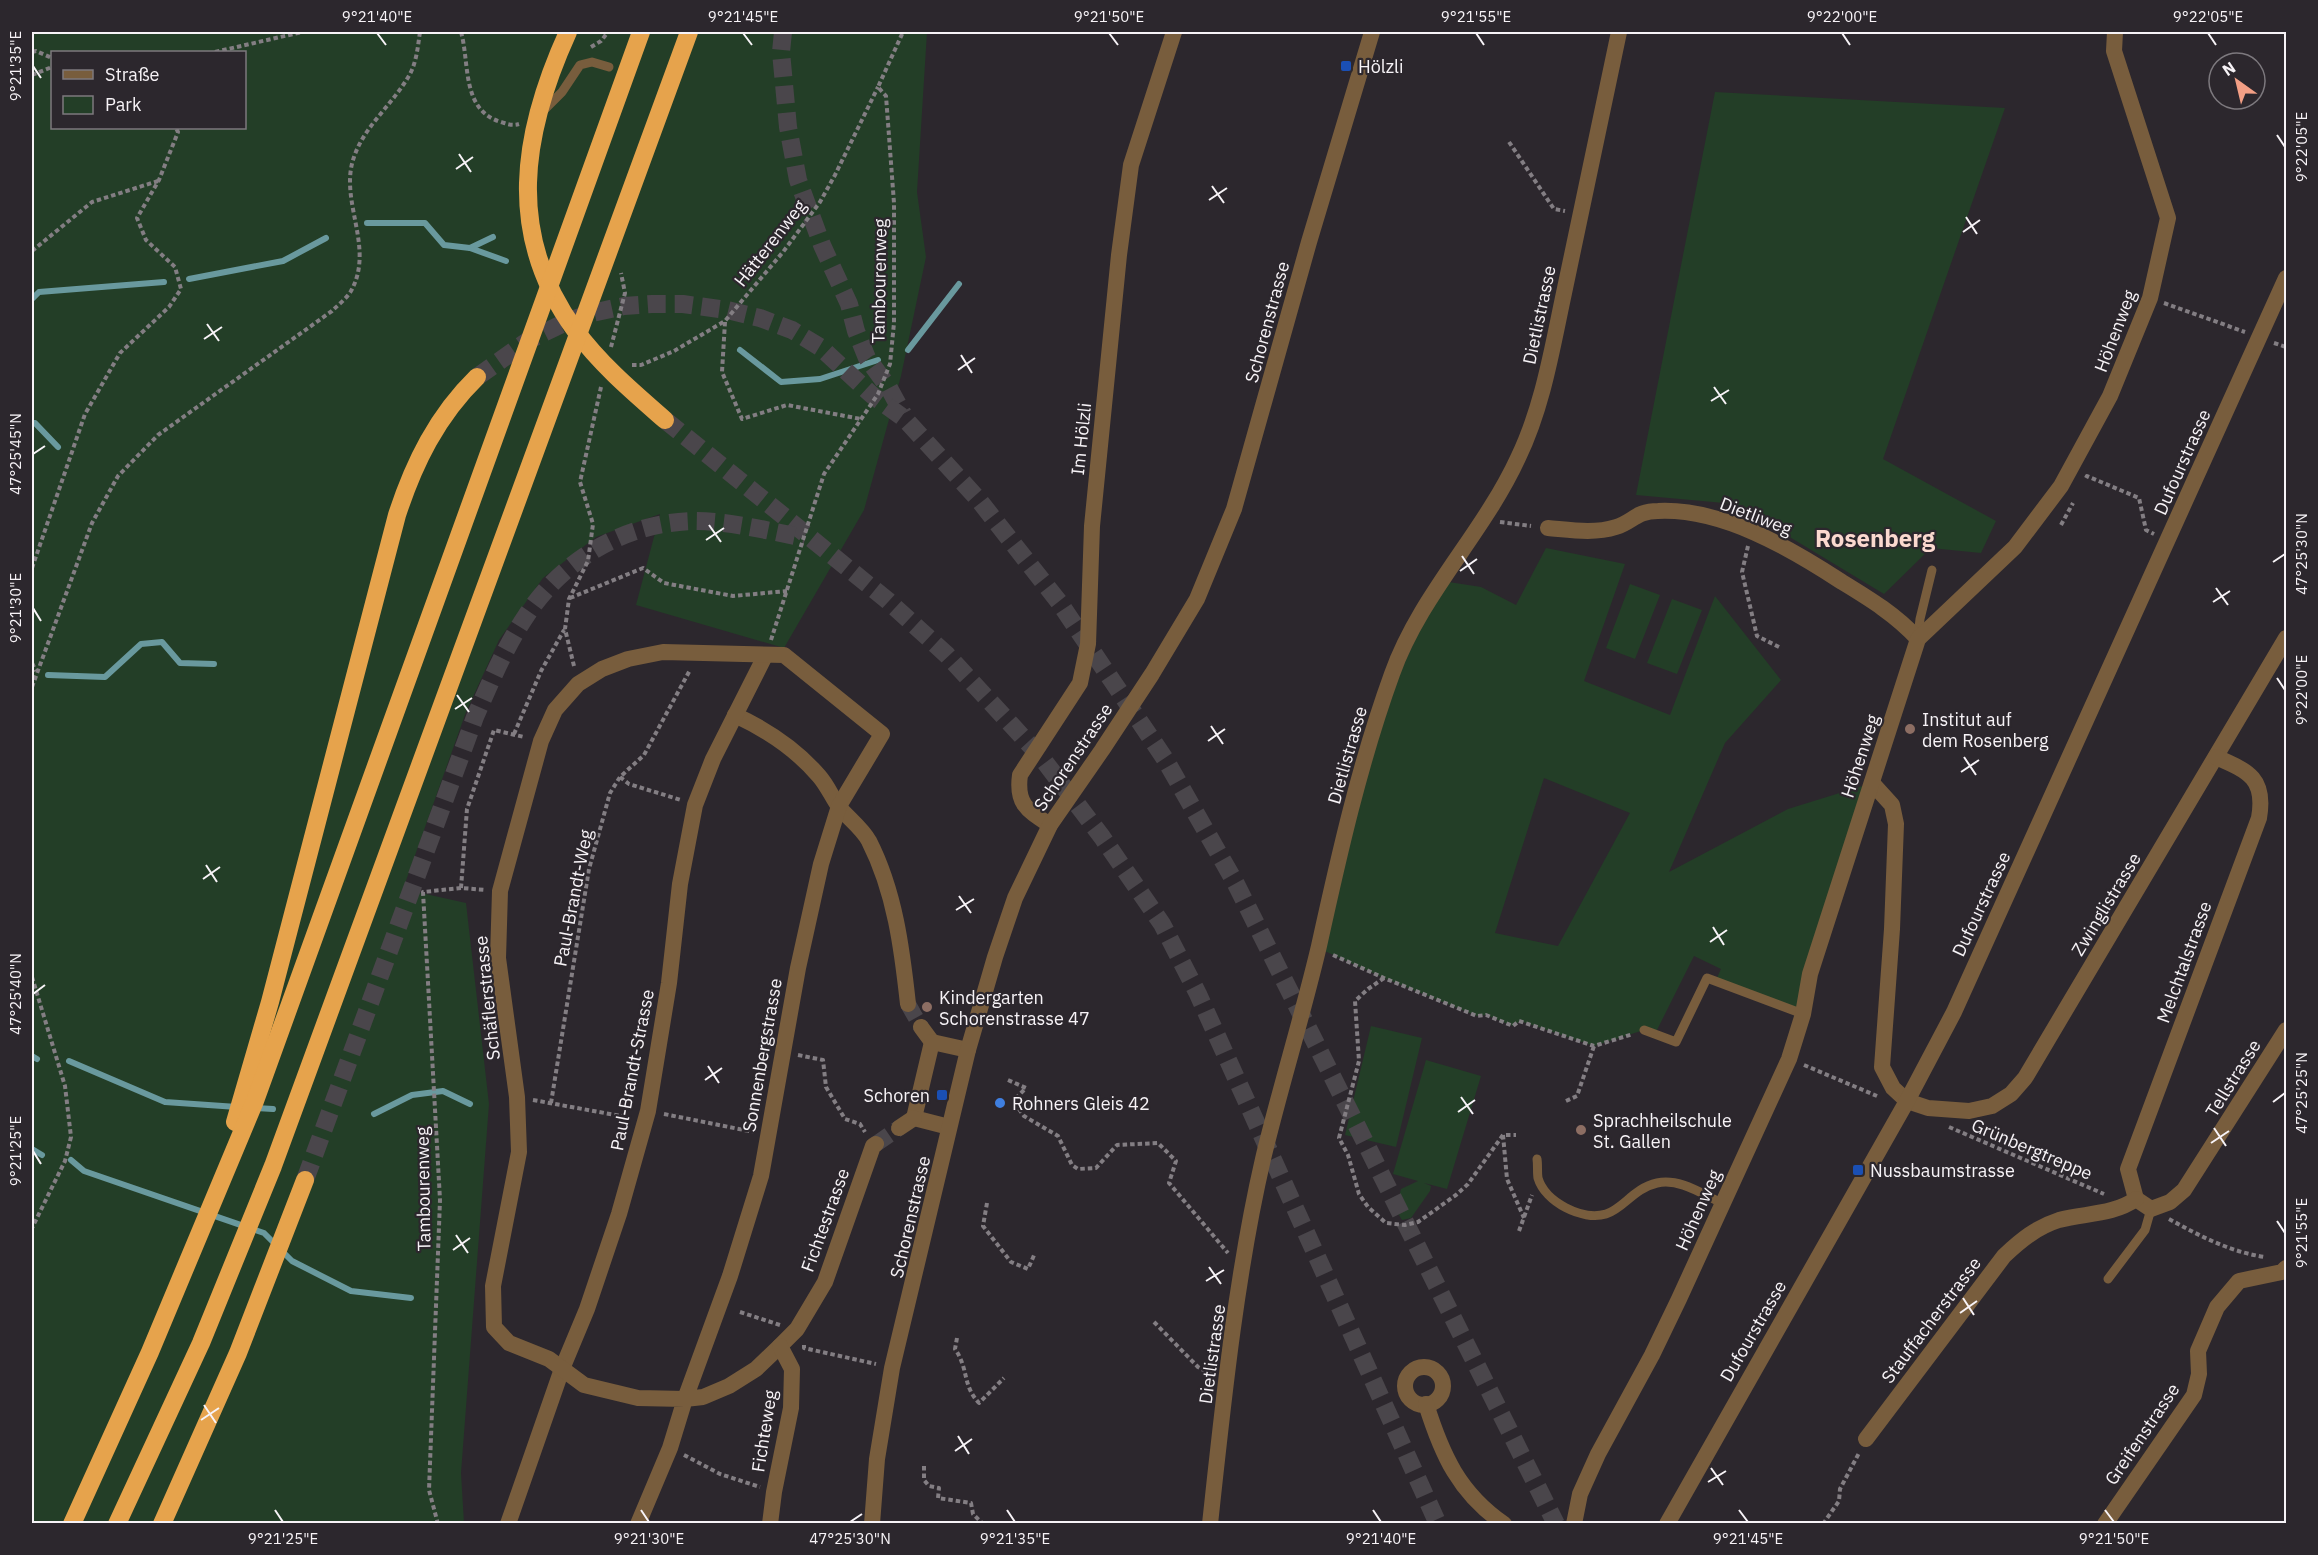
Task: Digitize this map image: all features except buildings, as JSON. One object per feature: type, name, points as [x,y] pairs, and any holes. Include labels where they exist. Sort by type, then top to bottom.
[{"type":"highway","points":[[568,32],[546,83],[534,123],[528,166],[530,217],[542,266],[556,299],[583,340],[626,386],[665,420]]},
{"type":"highway","points":[[72,1524],[176,1292],[234,1127],[261,1061],[641,32]]},
{"type":"highway","points":[[117,1524],[201,1343],[273,1166],[689,32]]},
{"type":"highway","points":[[261,1061],[397,515],[412,473],[433,431],[454,402],[477,377]]},
{"type":"highway","points":[[162,1524],[238,1353],[305,1180]]},
{"type":"street","name":"Im Hölzli","points":[[1050,825],[1028,811],[1018,792],[1020,775],[1080,682],[1086,654],[1092,526],[1119,255],[1131,165],[1174,32]]},
{"type":"street","name":"Schorenstrasse","points":[[872,1524],[877,1460],[892,1368],[968,1050],[995,957],[1015,898],[1050,825],[1152,674],[1197,599],[1234,509],[1306,253],[1372,32]]},
{"type":"street","name":"Dietlistrasse","points":[[1210,1524],[1242,1270],[1257,1188],[1318,948],[1333,875],[1372,734],[1392,673],[1407,637],[1442,581],[1485,520],[1518,460],[1538,411],[1584,202],[1618,32]]},
{"type":"street","name":"Höhenweg","points":[[1574,1524],[1580,1494],[1598,1454],[1657,1346],[1789,1059],[1803,1014],[1810,974],[1918,639],[2015,547],[2061,486],[2110,396],[2150,298],[2168,218],[2114,51],[2115,32]]},
{"type":"street","name":"Dufourstrasse","points":[[1667,1524],[1907,1101],[1959,1001],[2286,278]]},
{"type":"street","name":"Dietliweg","points":[[1548,528],[1587,531],[1618,526],[1638,513],[1657,511],[1681,512],[1720,520],[1796,552],[1889,612],[1918,639]]},
{"type":"street","name":"Zwinglistrasse","points":[[1907,1101],[1928,1108],[1969,1111],[1992,1106],[2011,1094],[2025,1078],[2286,638]]},
{"type":"street","name":"Schäflerstrasse","points":[[562,1369],[549,1359],[509,1343],[494,1326],[493,1287],[519,1152],[517,1097],[498,958],[500,891],[541,741],[555,710],[578,684],[602,669],[628,658],[663,652],[765,656]]},
{"type":"street","name":"Paul-Brandt-Strasse","points":[[508,1524],[562,1369],[587,1309],[612,1235],[648,1110],[669,983],[680,884],[695,805],[713,759],[765,656]]},
{"type":"street","name":"Sonnenbergstrasse","points":[[638,1524],[670,1448],[685,1399],[730,1276],[761,1176],[798,968],[821,864],[839,806],[882,734],[784,656],[765,656]]},
{"type":"street","points":[[735,715],[762,728],[791,748],[820,777],[839,806],[868,839],[897,919],[908,1004]]},
{"type":"street","name":"Melchtalstrasse","points":[[2143,1204],[2128,1169],[2259,818],[2262,799],[2256,781],[2240,768],[2216,757]]},
{"type":"street","points":[[1872,783],[1892,805],[1896,824],[1892,929],[1882,1067],[1893,1088],[1907,1101]]},
{"type":"street","points":[[921,1027],[932,1042],[968,1050]]},
{"type":"street","name":"Tellstrasse","points":[[2143,1204],[2170,1202],[2184,1190],[2286,1029]]},
{"type":"street","points":[[898,1128],[914,1118],[932,1042]]},
{"type":"street","points":[[914,1118],[949,1127]]},
{"type":"street","name":"Fichtestrasse","points":[[562,1369],[584,1385],[627,1396],[685,1399],[703,1397],[729,1386],[756,1370],[796,1329],[825,1282],[874,1145]]},
{"type":"street","name":"Stauffacherstrasse","points":[[1866,1439],[2004,1256],[2027,1234],[2059,1220],[2143,1204]]},
{"type":"street","name":"Greifenstrasse","points":[[2105,1524],[2194,1395],[2199,1374],[2198,1351],[2217,1307],[2239,1281],[2282,1272],[2281,1263]]},
{"type":"street","name":"Fichteweg","points":[[770,1524],[791,1408],[792,1369],[780,1346]]},
{"type":"street","points":[[1426,1404],[1439,1446],[1460,1481],[1479,1503],[1504,1524]]},
{"type":"lane","points":[[544,110],[562,92],[580,65],[592,62],[609,67]]},
{"type":"lane","points":[[1918,639],[1920,619],[1932,570]]},
{"type":"lane","points":[[1644,1030],[1676,1042],[1707,978],[1803,1014]]},
{"type":"lane","points":[[1537,1159],[1538,1178],[1548,1196],[1568,1209],[1588,1215],[1607,1214],[1640,1189],[1658,1182],[1677,1182],[1722,1203]]},
{"type":"lane","points":[[2108,1280],[2145,1230],[2143,1204]]},
{"type":"path","points":[[219,51],[302,32]]},
{"type":"path","points":[[32,687],[92,523],[118,476],[158,435],[332,311],[351,292],[361,262],[350,186],[352,161],[361,140],[395,97],[411,71],[420,32]]},
{"type":"path","points":[[461,32],[465,45],[468,86],[476,104],[488,118],[514,126],[530,122],[544,110]]},
{"type":"path","points":[[587,50],[601,41],[608,32]]},
{"type":"path","points":[[878,87],[903,32]]},
{"type":"path","points":[[32,52],[36,51],[51,58]]},
{"type":"path","points":[[32,75],[51,67]]},
{"type":"path","name":"Hätterenweg","points":[[633,366],[641,365],[674,351],[725,321],[783,252],[820,202],[878,87]]},
{"type":"path","name":"Tambourenweg","points":[[765,656],[824,474],[878,394],[890,364],[894,322],[892,179],[886,96],[878,87]]},
{"type":"path","points":[[32,568],[85,414],[120,353],[169,307],[181,289],[174,267],[146,240],[136,218],[159,180],[178,132],[176,129]]},
{"type":"path","points":[[1509,142],[1554,209],[1568,211]]},
{"type":"path","points":[[32,251],[92,202],[159,180]]},
{"type":"path","points":[[611,348],[625,293]]},
{"type":"path","points":[[2150,298],[2286,347]]},
{"type":"path","points":[[725,321],[722,372],[742,419],[787,405],[861,419]]},
{"type":"path","points":[[578,684],[565,629],[569,598],[588,561],[593,524],[580,482],[603,380]]},
{"type":"path","points":[[2082,486],[2087,476],[2139,498],[2146,530],[2169,540]]},
{"type":"path","points":[[2061,525],[2077,495]]},
{"type":"path","points":[[1485,520],[1548,528]]},
{"type":"path","points":[[1752,533],[1742,572],[1756,636],[1780,648]]},
{"type":"path","points":[[569,598],[643,568],[664,583],[734,596],[787,591]]},
{"type":"path","points":[[514,734],[541,671],[565,629]]},
{"type":"path","name":"Paul-Brandt-Weg","points":[[551,1103],[589,869],[610,793],[620,777],[644,755],[699,653]]},
{"type":"path","points":[[32,663],[37,672]]},
{"type":"path","points":[[461,888],[467,809],[494,730],[541,741]]},
{"type":"path","points":[[620,777],[629,784],[695,805]]},
{"type":"path","name":"Tambourenweg","points":[[438,1524],[429,1490],[440,1200],[423,891],[461,888],[500,891]]},
{"type":"path","points":[[1318,948],[1477,1016],[1486,1015],[1513,1026],[1520,1021],[1594,1047],[1644,1030]]},
{"type":"path","points":[[32,977],[65,1086],[71,1137],[65,1161],[32,1228]]},
{"type":"path","points":[[1384,978],[1355,1001],[1359,1061],[1339,1138],[1348,1155],[1359,1194],[1368,1207],[1386,1223],[1405,1225],[1418,1222],[1468,1184],[1503,1135]]},
{"type":"path","points":[[1566,1101],[1577,1096],[1594,1047]]},
{"type":"path","points":[[795,1048],[795,1054],[823,1060],[826,1087],[845,1119],[860,1124],[874,1145]]},
{"type":"path","points":[[1789,1059],[1880,1097],[1907,1101]]},
{"type":"path","points":[[1008,1080],[1026,1088],[1018,1096],[1016,1105],[1024,1116],[1058,1136],[1072,1165],[1078,1169],[1096,1168],[1117,1145],[1158,1143],[1176,1161],[1169,1183],[1229,1254]]},
{"type":"path","points":[[517,1097],[624,1117]]},
{"type":"path","points":[[693,1119],[747,1131]]},
{"type":"path","name":"Grünbergtreppe","points":[[1941,1121],[1950,1129],[2115,1198]]},
{"type":"path","points":[[1503,1135],[1516,1135]]},
{"type":"path","points":[[1503,1135],[1507,1179],[1524,1218]]},
{"type":"path","points":[[1519,1231],[1538,1178]]},
{"type":"path","points":[[987,1203],[983,1226],[1011,1262],[1028,1269],[1035,1253]]},
{"type":"path","points":[[2167,1218],[2197,1235],[2244,1254],[2281,1263]]},
{"type":"path","points":[[741,1312],[808,1333],[804,1348],[892,1368]]},
{"type":"path","points":[[1154,1322],[1198,1367],[1213,1376]]},
{"type":"path","points":[[957,1338],[955,1349],[963,1360],[969,1393],[979,1403],[1004,1378]]},
{"type":"path","points":[[1822,1524],[1839,1501],[1840,1489],[1866,1439]]},
{"type":"path","points":[[689,1458],[720,1474],[774,1492]]},
{"type":"path","points":[[924,1466],[924,1480],[929,1486],[939,1488],[938,1498],[971,1503],[973,1514],[983,1524]]},
{"type":"green space","points":[[32,32],[927,32],[917,192],[926,257],[901,376],[864,510],[784,648],[636,605],[660,514],[596,537],[543,578],[499,640],[466,712],[403,889],[466,903],[489,1104],[461,1473],[464,1523],[32,1523]]},
{"type":"green space","points":[[1715,92],[2005,108],[1883,459],[1996,521],[1981,553],[1931,548],[1884,594],[1735,504],[1636,495]]},
{"type":"green space","points":[[1546,548],[1625,564],[1584,681],[1670,715],[1715,596],[1781,680],[1725,743],[1669,872],[1788,809],[1872,783],[1803,1014],[1715,982],[1721,969],[1694,956],[1655,1034],[1644,1030],[1594,1046],[1520,1021],[1513,1026],[1486,1015],[1477,1016],[1318,948],[1372,734],[1442,581],[1481,587],[1516,605]],"holes":[[[1544,778],[1630,813],[1558,946],[1495,933]]]},
{"type":"green space","points":[[1630,584],[1660,595],[1635,659],[1606,648]]},
{"type":"green space","points":[[1672,599],[1702,610],[1677,674],[1647,663]]},
{"type":"green space","points":[[1371,1026],[1422,1038],[1396,1147],[1345,1135]]},
{"type":"green space","points":[[1426,1060],[1481,1076],[1447,1189],[1424,1183],[1431,1186],[1430,1191],[1411,1218],[1402,1220],[1396,1210],[1401,1189],[1418,1181],[1393,1174]]},
{"type":"waterway","points":[[367,223],[425,223],[444,245],[470,248],[493,237]]},
{"type":"waterway","points":[[189,279],[283,261],[326,238]]},
{"type":"waterway","points":[[470,248],[506,261]]},
{"type":"waterway","points":[[32,299],[39,292],[164,282]]},
{"type":"waterway","points":[[908,350],[959,284]]},
{"type":"waterway","points":[[740,350],[781,382],[820,379],[878,360]]},
{"type":"waterway","points":[[32,423],[35,423],[58,447]]},
{"type":"waterway","points":[[48,675],[105,677],[141,644],[162,642],[180,663],[214,664]]},
{"type":"waterway","points":[[32,1056],[37,1059]]},
{"type":"waterway","points":[[69,1061],[165,1102],[237,1107]]},
{"type":"waterway","points":[[374,1114],[412,1095],[443,1091],[470,1104]]},
{"type":"waterway","points":[[256,1108],[273,1109]]},
{"type":"waterway","points":[[32,1149],[42,1155]]},
{"type":"waterway","points":[[71,1160],[84,1171],[264,1233],[292,1261],[351,1291],[411,1298]]},
{"type":"tunnel","points":[[783,32],[781,52],[788,127],[798,180],[822,245],[849,304],[856,331],[867,358],[889,388],[903,414]]},
{"type":"tunnel","points":[[477,377],[529,340],[566,322],[624,306],[683,304],[727,310],[760,318],[792,330],[820,347],[872,395],[905,419],[978,499],[1059,602],[1165,759],[1236,884],[1556,1524]]},
{"type":"tunnel","points":[[665,420],[887,600],[947,655],[1041,757],[1102,837],[1162,924],[1198,994],[1438,1524]]},
{"type":"tunnel","points":[[305,1180],[475,717],[511,640],[541,596],[558,577],[577,561],[598,548],[620,537],[668,523],[693,521],[721,523],[805,538]]},
{"type":"tunnel","points":[[908,1004],[921,1027]]},
{"type":"tunnel","points":[[876,1144],[899,1128]]},
{"type":"place","name":"Hölzli","points":[[1346,66]]},
{"type":"place","name":"Institut auf dem Rosenberg","points":[[1910,729]]},
{"type":"place","name":"Kindergarten Schorenstrasse 47","points":[[927,1007]]},
{"type":"place","name":"Schoren","points":[[942,1095]]},
{"type":"place","name":"Rohners Gleis 42","points":[[1000,1103]]},
{"type":"place","name":"Sprachheilschule St. Gallen","points":[[1581,1130]]},
{"type":"place","name":"Nussbaumstrasse","points":[[1858,1170]]},
{"type":"district","name":"Rosenberg","points":[[1875,538]]}]
